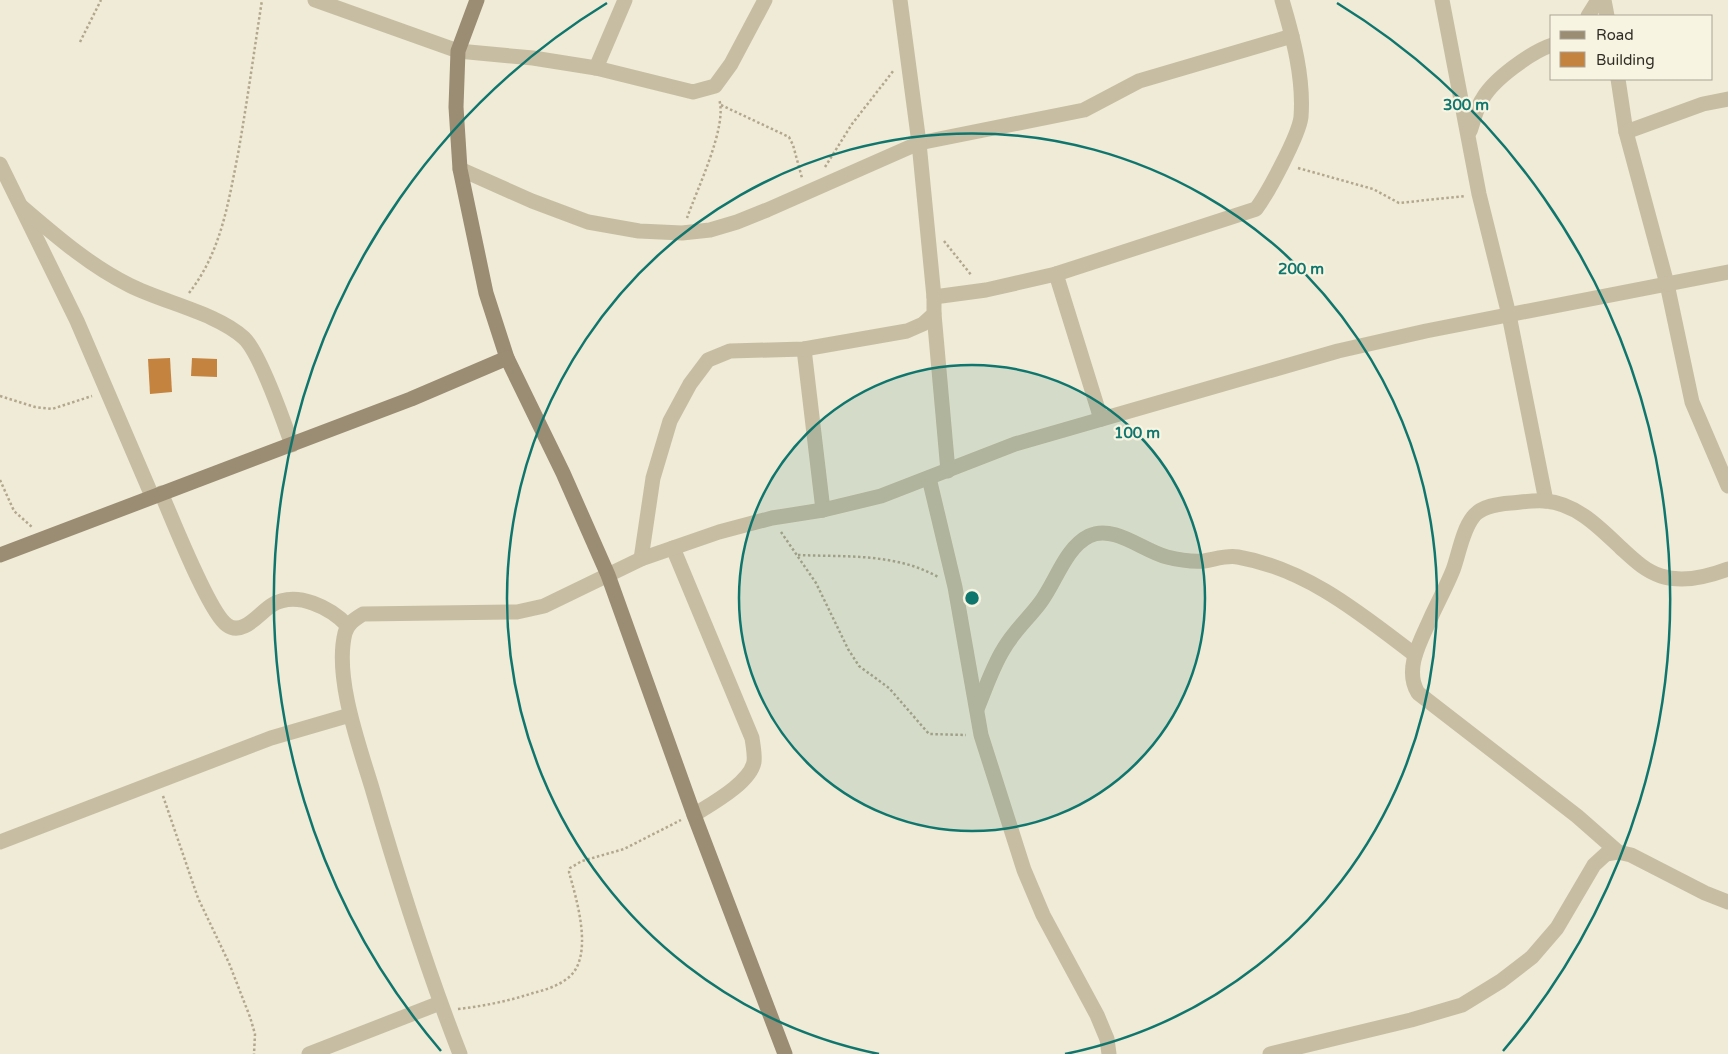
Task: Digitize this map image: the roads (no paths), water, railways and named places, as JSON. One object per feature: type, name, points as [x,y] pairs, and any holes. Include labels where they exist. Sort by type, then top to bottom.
[{"type":"street","points":[[315,0],[329,3],[458,51],[533,58],[596,68],[692,92],[715,86],[731,64],[765,0]]},
{"type":"street","points":[[477,0],[458,51],[456,106],[460,169],[486,293],[507,358],[563,473],[608,575],[694,815],[785,1054]]},
{"type":"street","points":[[596,68],[625,0]]},
{"type":"street","points":[[900,0],[919,143],[948,471]]},
{"type":"street","points":[[934,297],[986,290],[1056,274],[1256,209],[1267,195],[1301,119],[1300,81],[1292,36],[1282,0]]},
{"type":"street","points":[[1442,0],[1480,194],[1508,315],[1546,501]]},
{"type":"street","points":[[1589,15],[1598,0]]},
{"type":"street","points":[[1604,0],[1607,15]]},
{"type":"street","points":[[460,169],[532,201],[588,222],[639,231],[682,233],[710,230],[737,222],[919,143],[1084,110],[1138,81],[1292,36]]},
{"type":"street","points":[[1469,136],[1476,110],[1484,96],[1524,61],[1550,46]]},
{"type":"street","points":[[1618,80],[1626,132],[1667,284],[1692,402],[1728,486]]},
{"type":"street","points":[[1626,132],[1703,104],[1728,99]]},
{"type":"street","points":[[0,164],[77,321],[107,394],[214,609],[228,626],[232,628],[249,624],[273,604],[292,600],[322,606],[334,612],[348,626]]},
{"type":"street","points":[[22,207],[95,266],[130,286],[226,326],[246,339],[272,390],[292,445]]},
{"type":"street","points":[[460,1054],[393,863],[350,715],[343,665],[345,633],[348,626],[363,614],[376,612],[470,614],[526,610],[544,606],[641,559],[719,532],[772,518],[822,510],[881,496],[1015,444],[1338,351],[1508,315],[1728,272]]},
{"type":"street","points":[[1056,274],[1101,419]]},
{"type":"street","points":[[641,559],[653,478],[670,421],[690,384],[708,360],[730,352],[804,349],[907,332],[923,324],[934,314]]},
{"type":"street","points":[[804,349],[822,510]]},
{"type":"street","points":[[0,555],[35,543],[156,494],[292,445],[411,399],[507,358]]},
{"type":"street","points":[[929,478],[955,587],[981,735],[1024,870],[1043,915],[1097,1015],[1107,1039],[1109,1054]]},
{"type":"street","points":[[1618,852],[1570,811],[1418,693],[1412,683],[1410,671],[1415,655],[1452,571],[1473,516],[1484,508],[1491,506],[1546,501],[1566,506],[1584,515],[1639,564],[1662,576],[1686,579],[1711,576],[1728,569]]},
{"type":"street","points":[[977,709],[1002,651],[1020,625],[1040,603],[1079,543],[1090,536],[1105,533],[1126,538],[1147,551],[1174,559],[1203,561],[1233,556],[1277,568],[1317,585],[1347,603],[1415,655]]},
{"type":"street","points":[[673,548],[752,738],[754,761],[748,775],[727,793],[694,815]]},
{"type":"street","points":[[0,842],[271,738],[350,715]]},
{"type":"street","points":[[1270,1054],[1462,1005],[1501,981],[1532,957],[1557,928],[1594,865],[1606,854],[1618,852],[1631,855],[1705,893],[1728,902]]},
{"type":"street","points":[[309,1054],[442,1007]]}]
